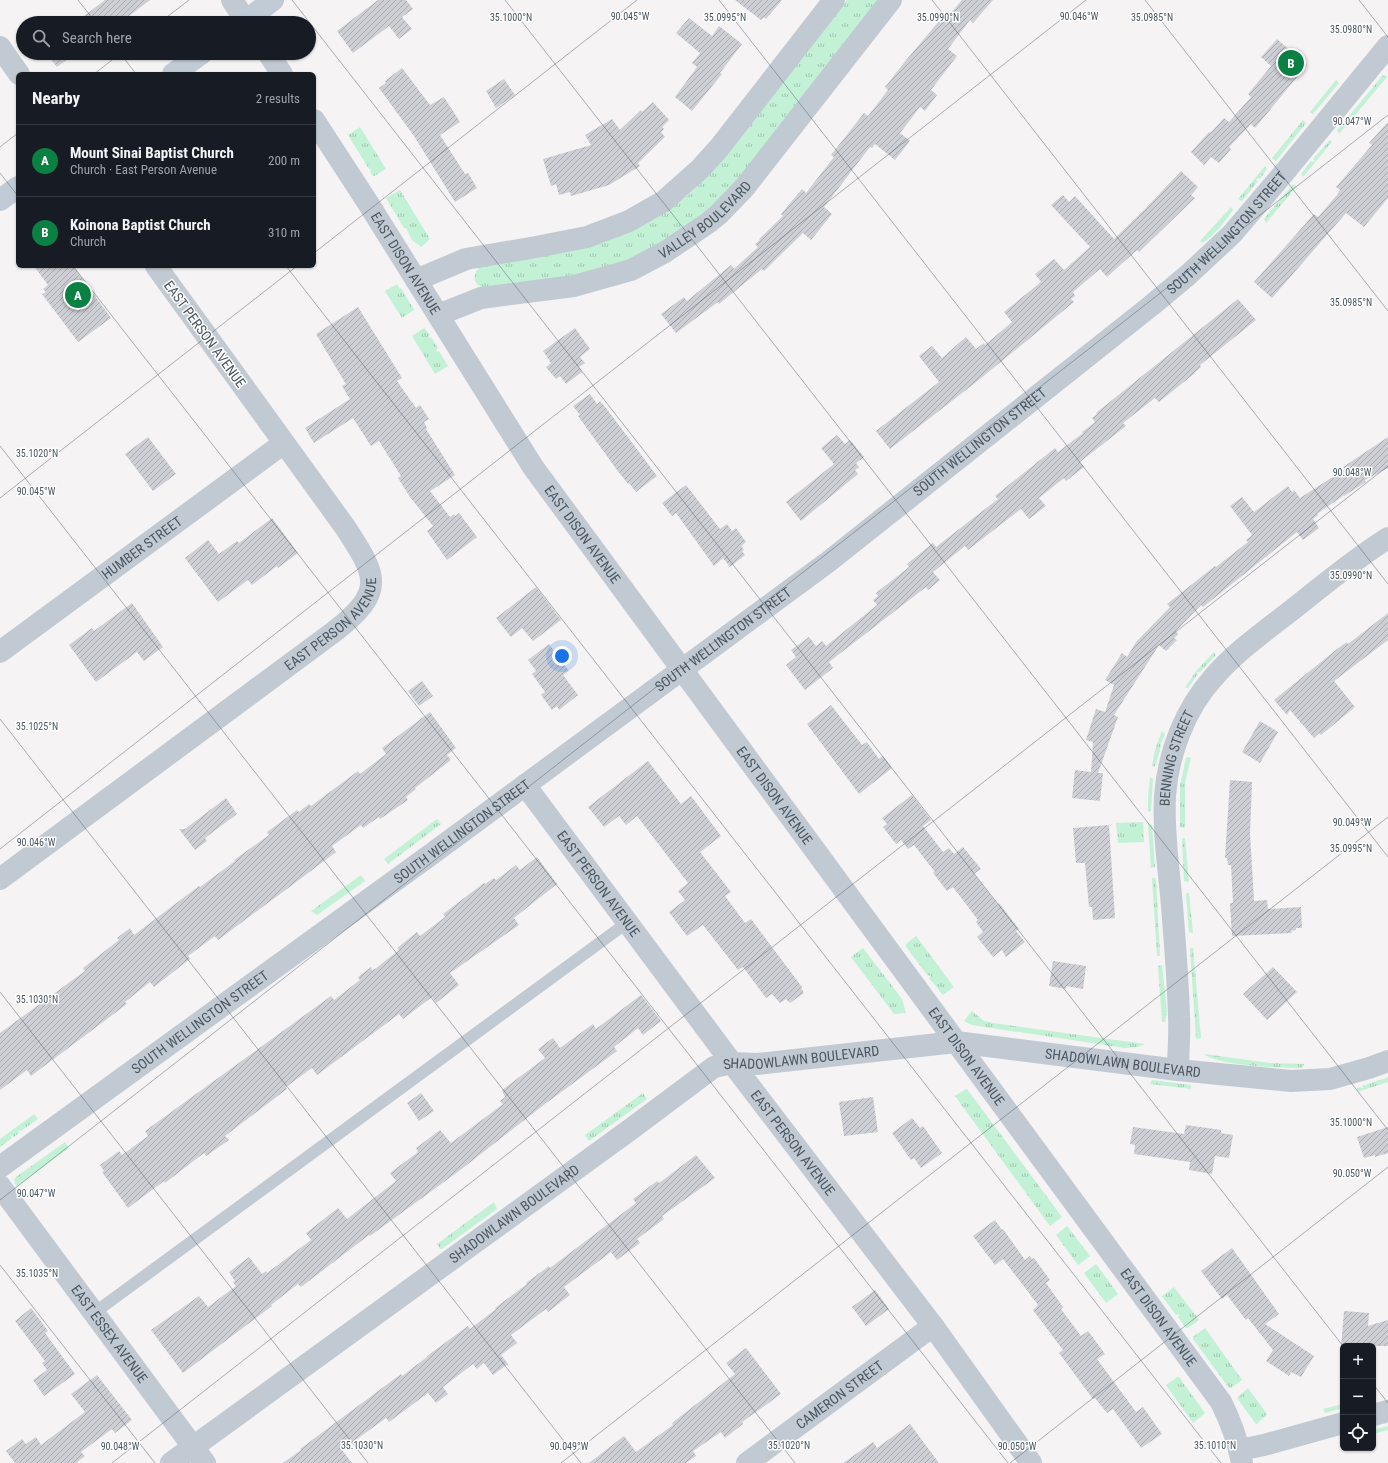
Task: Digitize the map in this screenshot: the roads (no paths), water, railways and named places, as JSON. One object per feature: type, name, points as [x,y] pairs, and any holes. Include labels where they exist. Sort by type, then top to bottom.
[{"type":"street","points":[[232,0],[241,16]]},
{"type":"street","points":[[253,16],[274,0]]},
{"type":"street","points":[[416,280],[466,259],[587,237],[629,221],[664,201],[700,169],[719,148],[834,0]]},
{"type":"street","name":"VALLEY BOULEVARD","points":[[438,315],[481,298],[574,286],[617,275],[648,262],[682,242],[719,214],[745,187],[891,0]]},
{"type":"street","name":"SOUTH WELLINGTON STREET","points":[[0,1167],[525,785],[834,557],[1188,275],[1215,251],[1249,215],[1388,46]]},
{"type":"street","points":[[0,48],[18,72]]},
{"type":"street","points":[[176,72],[192,60]]},
{"type":"street","points":[[273,60],[281,72]]},
{"type":"street","name":"EAST DISON AVENUE","points":[[316,123],[533,467],[1221,1402],[1229,1418],[1241,1456]]},
{"type":"street","points":[[0,200],[16,188]]},
{"type":"street","name":"EAST PERSON AVENUE","points":[[0,878],[335,631],[362,607],[370,592],[372,578],[370,568],[345,526],[157,268]]},
{"type":"street","name":"HUMBER STREET","points":[[0,652],[284,443]]},
{"type":"street","name":"BENNING STREET","points":[[1178,1070],[1179,1018],[1175,943],[1165,817],[1165,795],[1173,752],[1180,733],[1203,690],[1212,678],[1230,660],[1322,586],[1388,538]]},
{"type":"street","name":"EAST PERSON AVENUE","points":[[525,785],[732,1063],[933,1326],[1031,1463]]},
{"type":"street","name":"SHADOWLAWN BOULEVARD","points":[[171,1463],[199,1455],[714,1067],[732,1063],[757,1064],[956,1042],[1178,1070],[1291,1081],[1330,1079],[1347,1075],[1388,1061]]},
{"type":"street","name":"EAST ESSEX AVENUE","points":[[0,1186],[199,1455]]},
{"type":"street","name":"CAMERON STREET","points":[[747,1463],[933,1326]]},
{"type":"street","points":[[1376,1414],[1388,1411]]},
{"type":"street","points":[[1241,1456],[1264,1445],[1340,1424]]},
{"type":"lane","points":[[94,1312],[628,922]]},
{"type":"place","name":"Koinona Baptist Church","points":[[1291,63]]},
{"type":"place","name":"Mount Sinai Baptist Church","points":[[78,295]]}]
